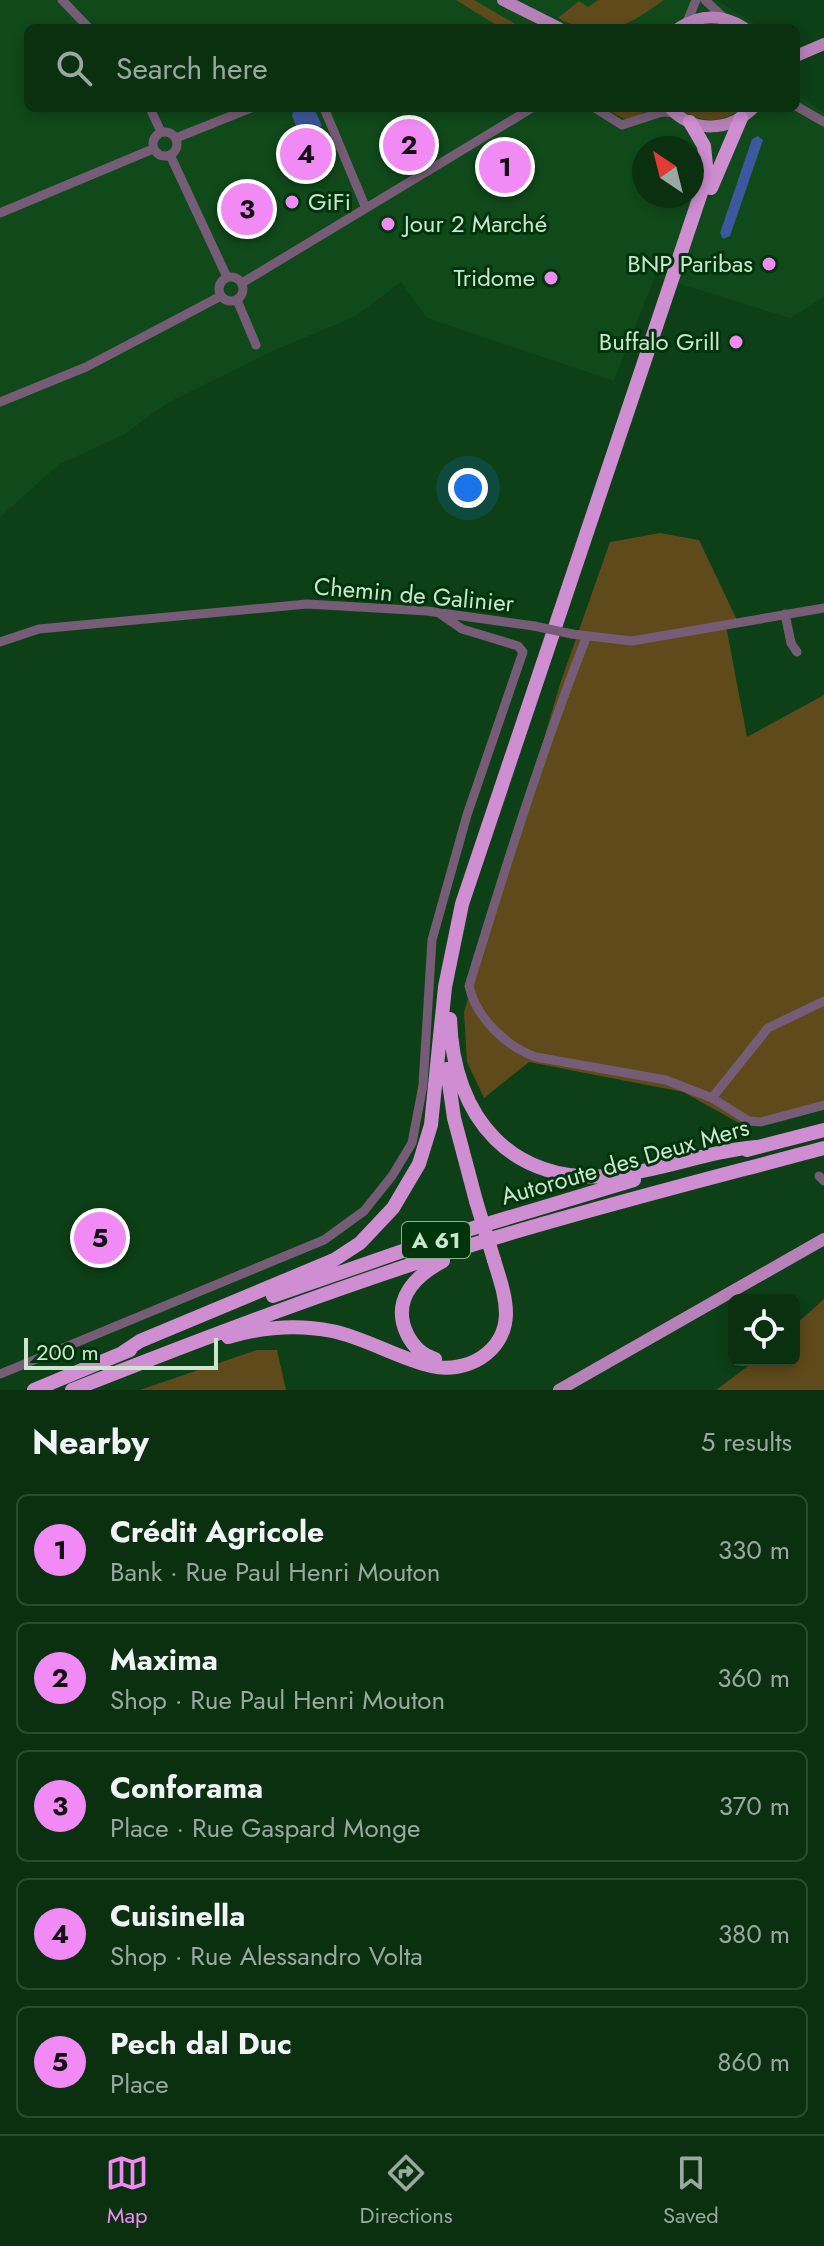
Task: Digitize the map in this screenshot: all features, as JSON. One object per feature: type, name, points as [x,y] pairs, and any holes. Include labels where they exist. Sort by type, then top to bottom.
[{"type":"highway","points":[[122,1353],[140,1341],[334,1260],[360,1243],[383,1220],[411,1179],[425,1147],[464,924],[486,852],[705,206],[741,118]]},
{"type":"highway","points":[[166,1353],[186,1352],[254,1331],[311,1328],[347,1335],[431,1366],[465,1366],[486,1355],[505,1325],[504,1293],[490,1260],[473,1201],[450,1089],[445,1042],[450,950],[462,904],[707,175],[704,146],[690,122]]},
{"type":"highway","points":[[446,1022],[452,1058],[469,1105],[494,1139],[533,1164],[571,1175],[619,1175],[717,1151],[756,1147]]},
{"type":"highway","name":"Autoroute des Deux Mers","points":[[34,1390],[122,1353],[437,1239],[824,1130]]},
{"type":"highway","name":"Autoroute des Deux Mers","points":[[72,1390],[325,1293],[479,1243],[824,1148]]},
{"type":"highway","points":[[479,1243],[423,1273],[404,1297],[402,1320],[409,1338],[420,1352],[437,1360],[457,1360],[476,1353],[489,1341],[496,1328],[498,1312],[490,1260]]},
{"type":"main road","points":[[503,0],[551,24]]},
{"type":"main road","points":[[688,24],[704,18],[724,18],[736,24]]},
{"type":"main road","points":[[800,48],[820,45]]},
{"type":"main road","points":[[800,54],[820,45]]},
{"type":"main road","points":[[675,112],[690,122],[716,127],[748,112]]},
{"type":"main road","points":[[559,1390],[824,1239]]},
{"type":"street","points":[[62,0],[85,24]]},
{"type":"street","points":[[684,24],[693,15],[696,0]]},
{"type":"street","points":[[705,0],[724,18]]},
{"type":"street","points":[[800,108],[824,122]]},
{"type":"street","points":[[152,112],[161,132]]},
{"type":"street","points":[[176,138],[241,112]]},
{"type":"street","points":[[326,112],[365,206]]},
{"type":"street","points":[[242,283],[525,112]]},
{"type":"street","points":[[602,112],[622,125],[662,112]]},
{"type":"street","points":[[640,121],[648,112]]},
{"type":"street","points":[[153,149],[160,156],[170,155],[177,148],[176,138],[170,133],[161,132]]},
{"type":"street","points":[[153,149],[154,139],[161,132]]},
{"type":"street","points":[[0,213],[153,149]]},
{"type":"street","points":[[170,155],[227,277]]},
{"type":"street","points":[[227,277],[236,277],[242,283],[243,293],[237,300]]},
{"type":"street","points":[[221,296],[219,287],[227,277]]},
{"type":"street","points":[[0,402],[86,367],[221,296],[237,300]]},
{"type":"street","points":[[237,300],[256,345]]},
{"type":"street","name":"Chemin de Galinier","points":[[0,642],[39,629],[307,604],[439,613],[534,626],[586,638],[632,641],[824,608]]},
{"type":"street","points":[[0,1374],[324,1240],[364,1211],[392,1176],[412,1143],[423,1085],[432,940],[467,815],[523,652],[518,646],[462,629],[439,613]]},
{"type":"street","points":[[785,614],[791,643],[797,652]]},
{"type":"street","points":[[586,638],[538,760],[515,833],[469,986],[473,1002],[516,1050],[536,1057],[666,1080],[712,1098],[749,1121],[761,1122],[824,1105]]},
{"type":"street","points":[[712,1098],[768,1028],[824,1001]]},
{"type":"shaded area","points":[[0,0],[717,0],[755,24],[24,24],[24,112],[800,112],[800,96],[824,113],[824,297],[790,318],[655,276],[614,381],[427,318],[401,282],[354,317],[275,350],[165,404],[125,434],[58,465],[0,517]]},
{"type":"shaded area","points":[[456,0],[474,0],[515,24],[495,24]]},
{"type":"shaded area","points":[[598,0],[664,0],[626,24],[572,24],[558,18],[579,1],[588,7]]},
{"type":"shaded area","points":[[611,112],[644,112],[638,117],[626,120]]},
{"type":"shaded area","points":[[685,112],[737,112],[711,120]]},
{"type":"shaded area","points":[[660,533],[699,540],[737,620],[726,626],[747,737],[824,695],[824,1103],[741,1124],[683,1092],[529,1062],[484,1098],[467,1062],[464,1012],[560,684],[610,542]]},
{"type":"shaded area","points":[[824,1299],[824,1390],[716,1390],[748,1366],[800,1366],[800,1321]]},
{"type":"shaded area","points":[[257,1350],[277,1350],[286,1390],[140,1390]]},
{"type":"water","points":[[293,112],[316,112],[322,126],[300,136]]},
{"type":"water","points":[[758,136],[763,140],[730,236],[723,239],[720,233],[752,139]]},
{"type":"place","name":"Maxima","points":[[409,145]]},
{"type":"place","name":"Cuisinella","points":[[306,154]]},
{"type":"place","name":"Crédit Agricole","points":[[505,167]]},
{"type":"place","name":"GiFi","points":[[292,202]]},
{"type":"place","name":"Conforama","points":[[247,209]]},
{"type":"place","name":"Jour 2 Marché","points":[[388,224]]},
{"type":"place","name":"BNP Paribas","points":[[769,264]]},
{"type":"place","name":"Tridome","points":[[551,278]]},
{"type":"place","name":"Buffalo Grill","points":[[736,342]]},
{"type":"place","name":"Pech dal Duc","points":[[100,1238]]}]
